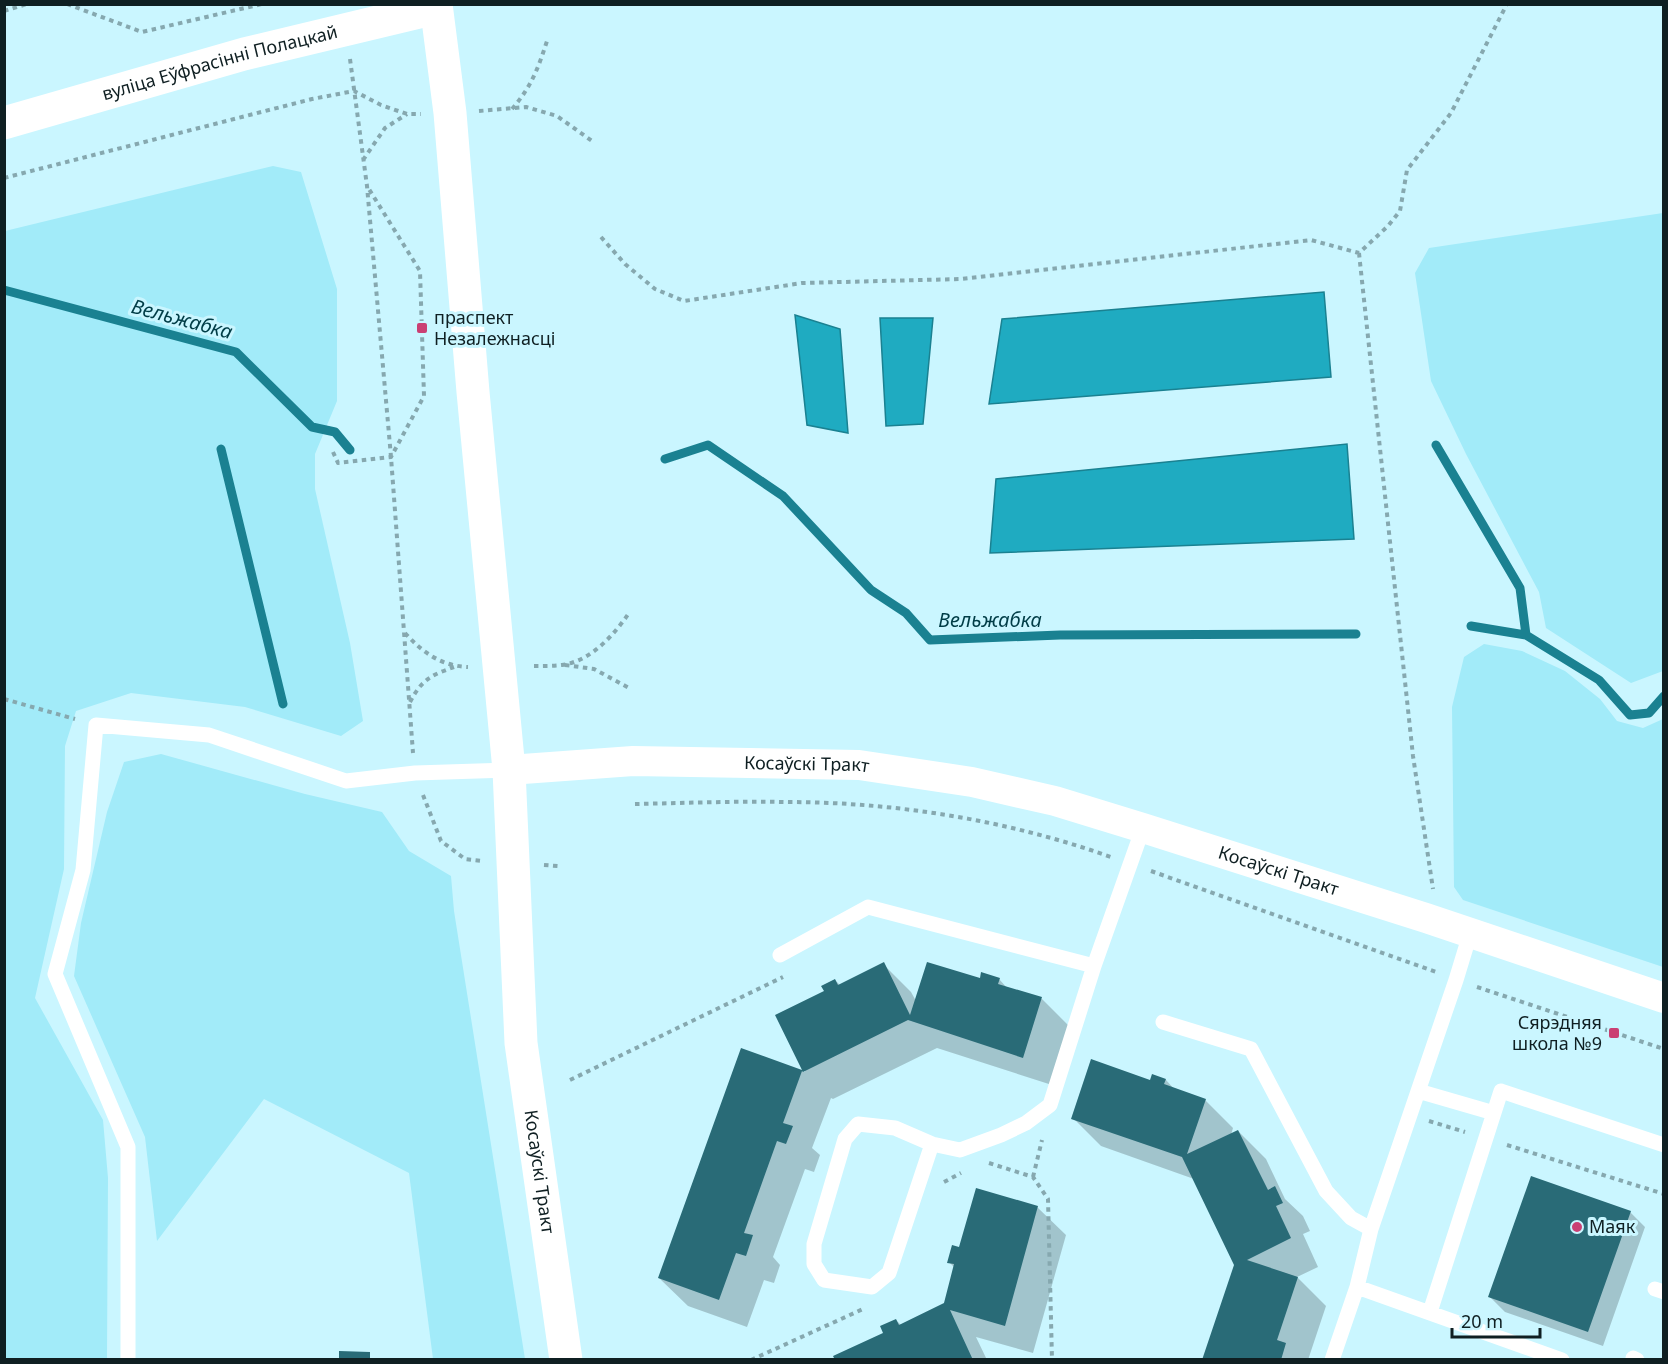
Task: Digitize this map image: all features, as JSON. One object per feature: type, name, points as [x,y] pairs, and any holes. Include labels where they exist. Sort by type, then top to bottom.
[{"type":"main road","name":"вуліца Еўфрасінні Полацкай","points":[[4,123],[244,54],[442,6]]},
{"type":"main road","points":[[442,6],[474,404],[509,770]]},
{"type":"main road","name":"Косаўскі Тракт","points":[[509,770],[521,1043],[566,1359]]},
{"type":"street","name":"Косаўскі Тракт","points":[[509,770],[633,761],[859,765],[972,782],[1055,801],[1143,828],[1426,918],[1664,998]]},
{"type":"lane","points":[[128,1359],[128,1147],[55,974],[83,870],[96,725],[209,735],[346,781],[415,773],[509,770]]},
{"type":"lane","points":[[932,1144],[889,1273],[872,1287],[824,1280],[814,1264],[814,1244],[845,1139],[858,1124],[895,1128],[932,1144],[960,1150],[1026,1123],[1050,1105],[1094,966],[1143,828]]},
{"type":"lane","points":[[780,955],[868,907],[1094,966]]},
{"type":"lane","points":[[1332,1359],[1357,1287],[1371,1229],[1470,934]]},
{"type":"lane","points":[[1163,1022],[1251,1049],[1326,1191],[1351,1218],[1371,1229]]},
{"type":"lane","points":[[1418,1091],[1494,1113]]},
{"type":"lane","points":[[1430,1312],[1501,1091],[1664,1145]]},
{"type":"lane","points":[[1357,1287],[1562,1359]]},
{"type":"path","points":[[4,11],[27,4]]},
{"type":"path","points":[[67,4],[142,32],[262,4]]},
{"type":"path","points":[[1359,253],[1388,226],[1400,211],[1407,170],[1451,113],[1507,4]]},
{"type":"path","points":[[346,29],[367,186],[415,773],[441,841],[465,859],[558,866]]},
{"type":"path","points":[[512,109],[525,94],[537,74],[547,41]]},
{"type":"path","points":[[4,178],[312,99],[354,91],[381,105],[407,114],[526,107],[557,116],[592,141]]},
{"type":"path","points":[[363,160],[385,128],[407,114]]},
{"type":"path","points":[[367,186],[420,271],[424,396],[391,458]]},
{"type":"path","points":[[601,237],[625,264],[655,290],[684,301],[802,283],[961,279],[1311,240],[1359,253]]},
{"type":"path","points":[[1359,253],[1413,756],[1434,899],[1426,918]]},
{"type":"path","points":[[333,452],[338,463],[391,458]]},
{"type":"path","points":[[565,665],[595,652],[617,630],[629,613]]},
{"type":"path","points":[[404,632],[418,648],[430,656],[455,666],[468,667]]},
{"type":"path","points":[[534,666],[565,665],[594,669],[631,689]]},
{"type":"path","points":[[410,703],[417,688],[430,676],[455,666]]},
{"type":"path","points":[[4,699],[96,725]]},
{"type":"path","points":[[634,804],[786,801],[895,808],[1010,826],[1068,842],[1456,980],[1664,1049]]},
{"type":"path","points":[[570,1080],[785,976],[780,955]]},
{"type":"path","points":[[1410,1115],[1664,1194]]},
{"type":"path","points":[[984,1161],[1033,1177],[1048,1199],[1052,1359]]},
{"type":"path","points":[[941,1183],[963,1172]]},
{"type":"path","points":[[751,1359],[870,1305]]},
{"type":"shaded area","points":[[273,166],[301,172],[337,289],[337,401],[315,454],[315,489],[350,643],[363,721],[341,736],[245,707],[131,693],[76,711],[65,746],[64,869],[35,998],[103,1120],[108,1178],[107,1359],[5,1359],[5,231]]},
{"type":"shaded area","points":[[1663,213],[1663,671],[1631,683],[1546,628],[1539,592],[1466,454],[1431,381],[1415,273],[1429,248]]},
{"type":"shaded area","points":[[1324,292],[1331,377],[989,404],[1002,319]]},
{"type":"shaded area","points":[[795,315],[840,329],[848,433],[807,425]]},
{"type":"shaded area","points":[[880,318],[933,318],[923,424],[886,426]]},
{"type":"shaded area","points":[[1347,444],[1354,539],[990,553],[996,479]]},
{"type":"shaded area","points":[[1484,644],[1522,651],[1565,671],[1600,699],[1617,721],[1643,728],[1663,719],[1663,967],[1463,900],[1454,887],[1452,707],[1464,657]]},
{"type":"shaded area","points":[[161,754],[305,794],[382,812],[409,851],[451,876],[454,911],[525,1359],[433,1359],[409,1173],[264,1099],[157,1241],[145,1137],[74,976],[81,923],[107,812],[124,762]]},
{"type":"building","points":[[884,962],[910,1015],[927,962],[980,978],[981,972],[1000,978],[998,984],[1042,997],[1023,1058],[908,1020],[802,1071],[783,1123],[793,1126],[786,1144],[777,1141],[744,1233],[753,1235],[746,1256],[736,1253],[719,1300],[658,1278],[741,1048],[802,1070],[775,1015],[824,991],[821,986],[835,979],[838,985]]},
{"type":"building","points":[[1091,1059],[1150,1080],[1152,1074],[1166,1079],[1164,1084],[1206,1099],[1187,1154],[1238,1130],[1268,1190],[1275,1186],[1283,1203],[1276,1206],[1291,1238],[1247,1260],[1298,1277],[1277,1340],[1286,1343],[1281,1360],[1202,1360],[1234,1265],[1182,1157],[1071,1119]]},
{"type":"building","points":[[1531,1176],[1631,1211],[1588,1332],[1488,1297]]},
{"type":"building","points":[[976,1188],[1038,1206],[1005,1326],[950,1310],[973,1360],[835,1360],[833,1356],[883,1333],[880,1326],[896,1319],[899,1325],[944,1303],[954,1264],[947,1263],[952,1245],[959,1247]]},
{"type":"building","points":[[339,1351],[370,1352],[370,1360],[339,1360]]},
{"type":"waterway","name":"Вельжабка","points":[[4,290],[236,352],[312,427],[335,432],[350,450]]},
{"type":"waterway","name":"Вельжабка","points":[[665,459],[708,445],[783,496],[871,590],[906,613],[930,640],[1060,635],[1356,634]]},
{"type":"waterway","points":[[1436,445],[1520,588],[1526,635]]},
{"type":"waterway","points":[[221,449],[283,704]]},
{"type":"waterway","name":"Вельжабка","points":[[1471,626],[1526,635],[1599,680],[1630,715],[1649,713],[1664,696]]},
{"type":"place","name":"праспект Незалежнасці","points":[[422,328]]},
{"type":"place","name":"Сярэдняя школа №9","points":[[1614,1033]]},
{"type":"place","name":"Маяк","points":[[1577,1227]]}]
